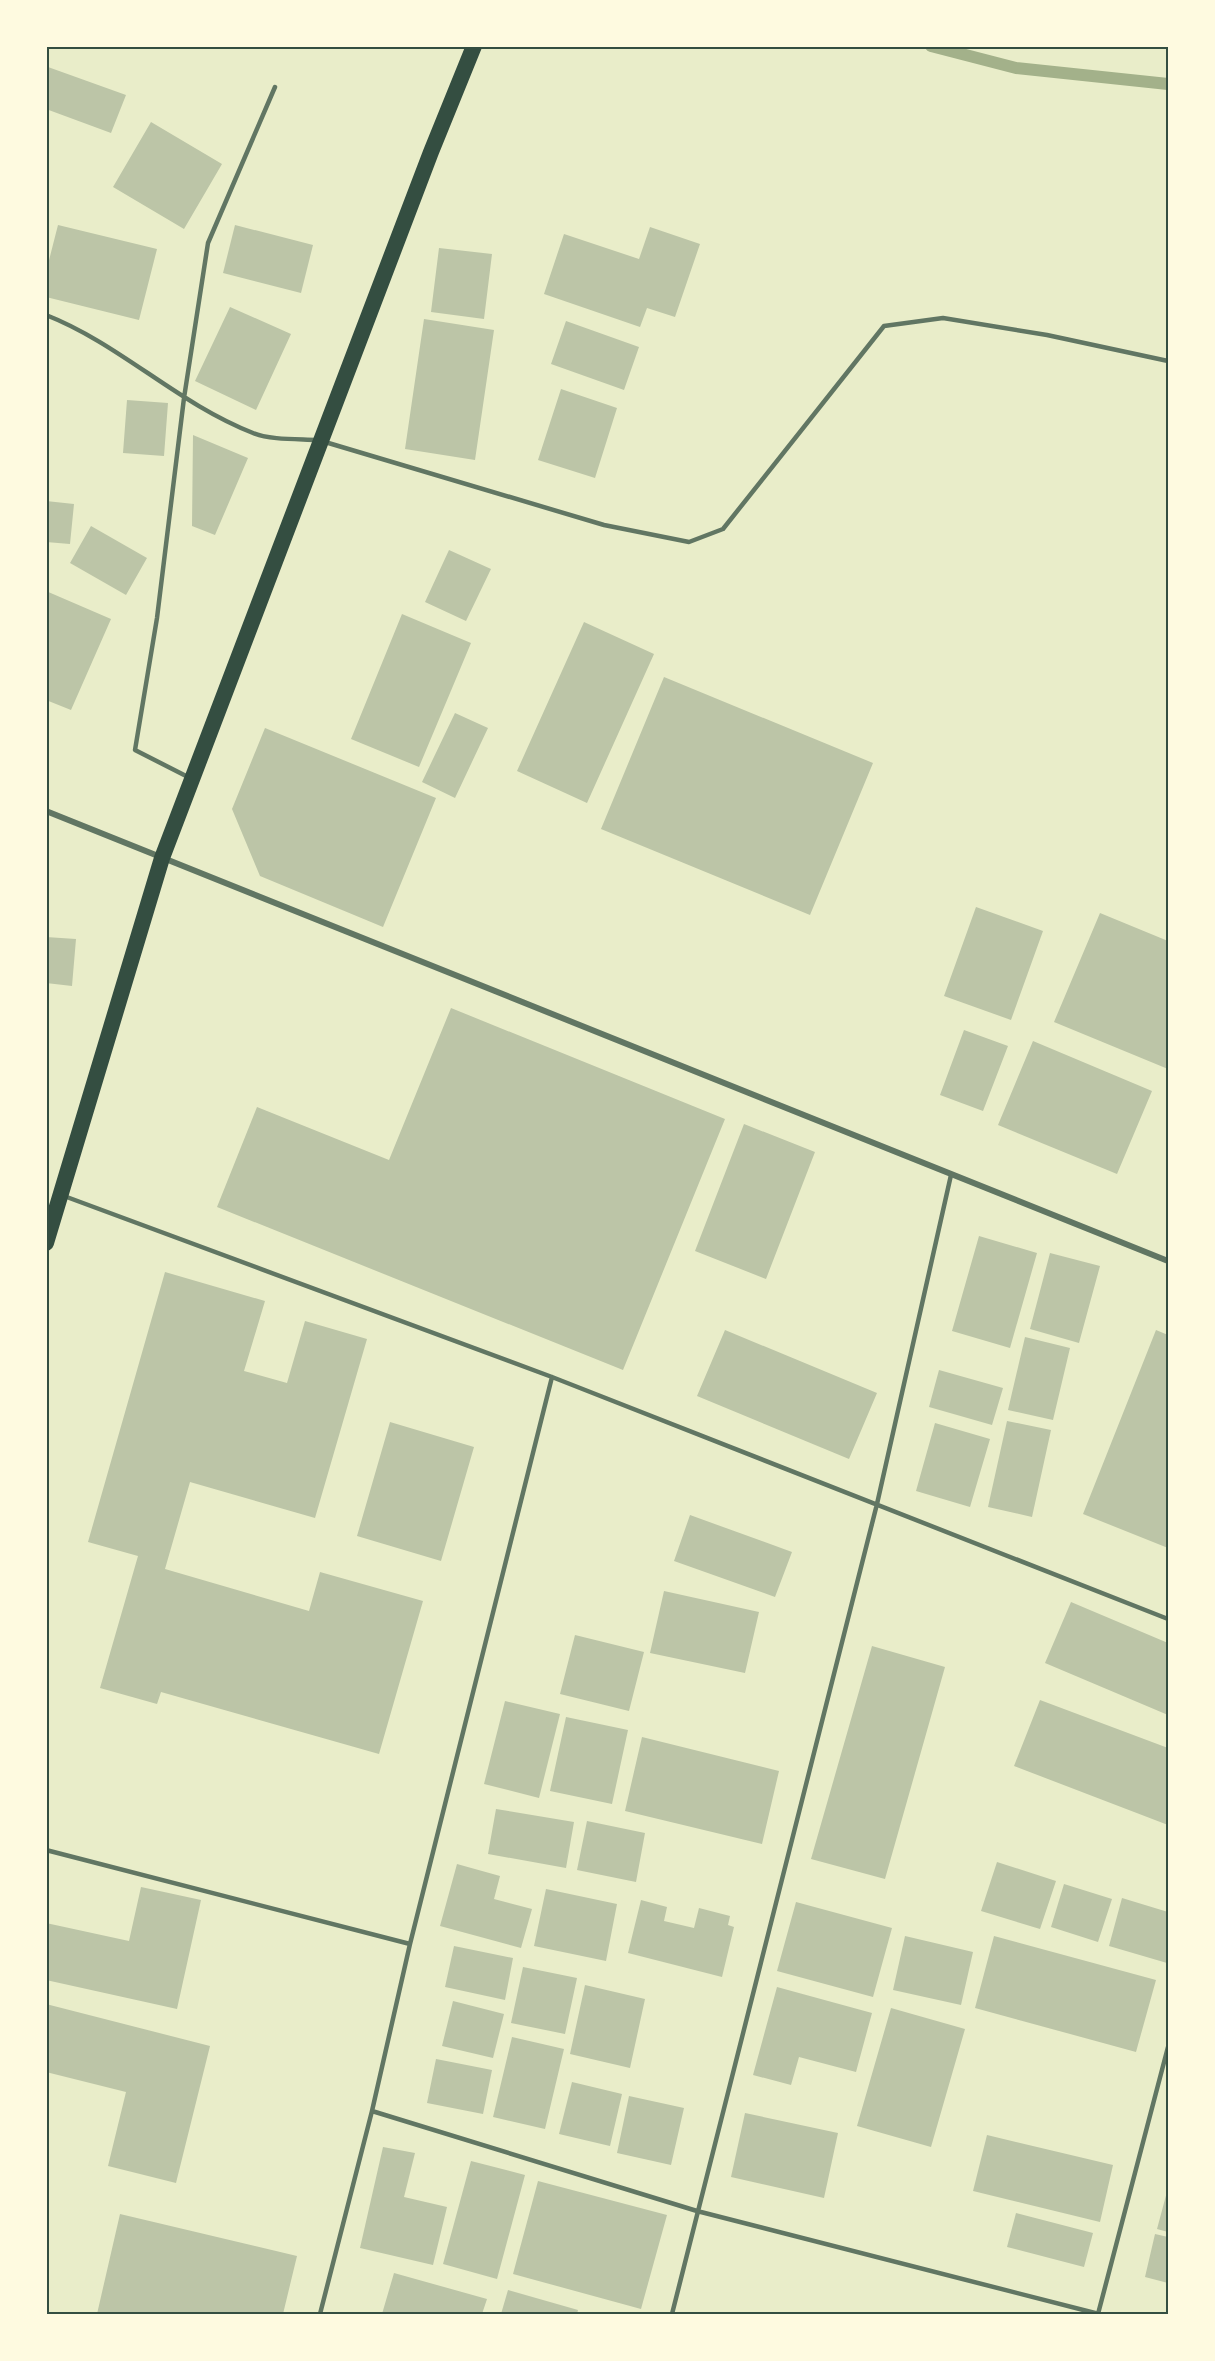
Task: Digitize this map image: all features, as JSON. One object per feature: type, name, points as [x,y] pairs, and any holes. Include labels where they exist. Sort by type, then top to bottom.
[{"type":"highway","points":[[46,1243],[162,858],[431,152],[474,46]]},
{"type":"street","points":[[46,810],[1168,1261]]},
{"type":"lane","points":[[192,779],[135,750],[157,618],[184,398],[208,243],[275,87]]},
{"type":"lane","points":[[46,315],[73,326],[184,398],[255,434],[322,441],[604,525],[689,542],[723,529],[884,326],[943,318],[1047,335],[1168,361]]},
{"type":"lane","points":[[672,2314],[877,1504],[951,1175]]},
{"type":"lane","points":[[60,1195],[552,1377],[1168,1618]]},
{"type":"lane","points":[[320,2314],[552,1377]]},
{"type":"lane","points":[[46,1850],[410,1944]]},
{"type":"lane","points":[[372,2111],[697,2211],[1099,2314],[1168,2047]]},
{"type":"building","points":[[48,67],[126,95],[111,133],[46,109]]},
{"type":"building","points":[[151,122],[222,164],[184,229],[113,187]]},
{"type":"building","points":[[58,225],[157,249],[139,320],[46,297],[46,272]]},
{"type":"building","points":[[235,225],[313,245],[301,293],[223,273]]},
{"type":"building","points":[[650,227],[700,244],[675,317],[647,308],[640,327],[544,294],[564,234],[639,259]]},
{"type":"building","points":[[439,248],[492,254],[484,319],[431,312]]},
{"type":"building","points":[[230,307],[291,334],[256,410],[195,381]]},
{"type":"building","points":[[424,319],[494,330],[475,460],[405,449]]},
{"type":"building","points":[[566,321],[639,347],[624,390],[551,364]]},
{"type":"building","points":[[561,389],[617,408],[595,478],[538,460]]},
{"type":"building","points":[[127,400],[168,403],[164,456],[123,453]]},
{"type":"building","points":[[193,435],[248,458],[215,535],[192,526]]},
{"type":"building","points":[[46,501],[74,504],[70,544],[46,542]]},
{"type":"building","points":[[91,526],[147,558],[126,595],[70,563]]},
{"type":"building","points":[[449,550],[491,569],[466,621],[425,602]]},
{"type":"building","points":[[46,591],[111,619],[71,710],[46,700]]},
{"type":"building","points":[[402,614],[471,643],[419,767],[351,739]]},
{"type":"building","points":[[584,622],[654,654],[587,803],[517,771]]},
{"type":"building","points":[[664,677],[873,763],[810,915],[601,829]]},
{"type":"building","points":[[455,713],[488,728],[455,798],[422,782]]},
{"type":"building","points":[[265,728],[436,798],[383,927],[260,876],[232,809]]},
{"type":"building","points":[[976,907],[1043,931],[1011,1020],[944,996]]},
{"type":"building","points":[[1100,913],[1168,941],[1168,1069],[1054,1022]]},
{"type":"building","points":[[46,937],[76,939],[72,986],[46,983]]},
{"type":"building","points":[[451,1008],[725,1119],[623,1370],[217,1207],[257,1107],[389,1160]]},
{"type":"building","points":[[964,1030],[1008,1046],[983,1111],[940,1095]]},
{"type":"building","points":[[1033,1041],[1152,1091],[1117,1174],[998,1125]]},
{"type":"building","points":[[744,1124],[815,1152],[766,1279],[695,1251]]},
{"type":"building","points":[[979,1236],[1037,1253],[1010,1348],[952,1331]]},
{"type":"building","points":[[1050,1253],[1100,1266],[1079,1343],[1030,1329]]},
{"type":"building","points":[[165,1272],[265,1301],[244,1371],[287,1383],[305,1321],[367,1339],[315,1518],[190,1482],[165,1569],[309,1611],[320,1572],[423,1601],[379,1754],[161,1692],[157,1704],[100,1688],[138,1556],[88,1542]]},
{"type":"building","points":[[725,1330],[877,1393],[849,1459],[697,1396]]},
{"type":"building","points":[[1156,1330],[1168,1335],[1168,1548],[1083,1514]]},
{"type":"building","points":[[1025,1337],[1070,1348],[1053,1420],[1008,1410]]},
{"type":"building","points":[[939,1370],[1003,1388],[992,1425],[929,1407]]},
{"type":"building","points":[[1007,1421],[1051,1430],[1032,1517],[988,1507]]},
{"type":"building","points":[[390,1422],[474,1447],[441,1561],[357,1536]]},
{"type":"building","points":[[935,1423],[990,1439],[970,1507],[916,1491]]},
{"type":"building","points":[[690,1515],[792,1552],[775,1597],[674,1561]]},
{"type":"building","points":[[664,1591],[759,1612],[745,1673],[650,1653]]},
{"type":"building","points":[[1071,1602],[1168,1643],[1168,1715],[1045,1663]]},
{"type":"building","points":[[575,1635],[644,1652],[629,1711],[560,1694]]},
{"type":"building","points":[[872,1646],[945,1667],[885,1879],[811,1859]]},
{"type":"building","points":[[1040,1700],[1168,1748],[1168,1825],[1014,1766]]},
{"type":"building","points":[[505,1701],[560,1714],[539,1798],[484,1784]]},
{"type":"building","points":[[566,1717],[628,1730],[612,1804],[550,1791]]},
{"type":"building","points":[[642,1737],[779,1771],[762,1844],[625,1811]]},
{"type":"building","points":[[496,1809],[574,1822],[566,1868],[488,1854]]},
{"type":"building","points":[[587,1821],[645,1833],[636,1882],[577,1870]]},
{"type":"building","points":[[997,1862],[1056,1881],[1040,1929],[981,1911]]},
{"type":"building","points":[[457,1864],[500,1876],[494,1899],[532,1909],[521,1948],[440,1926]]},
{"type":"building","points":[[1064,1884],[1112,1899],[1098,1942],[1051,1927]]},
{"type":"building","points":[[141,1887],[201,1900],[177,2009],[46,1980],[46,1923],[129,1941]]},
{"type":"building","points":[[546,1889],[617,1904],[606,1961],[534,1946]]},
{"type":"building","points":[[1122,1898],[1168,1912],[1167,1963],[1109,1946]]},
{"type":"building","points":[[641,1900],[667,1907],[664,1921],[694,1928],[699,1908],[730,1916],[728,1925],[734,1927],[722,1977],[628,1953]]},
{"type":"building","points":[[796,1902],[892,1928],[873,1997],[777,1971]]},
{"type":"building","points":[[905,1936],[973,1952],[961,2005],[893,1990]]},
{"type":"building","points":[[994,1936],[1156,1980],[1136,2052],[975,2008]]},
{"type":"building","points":[[454,1946],[513,1958],[505,2000],[445,1987]]},
{"type":"building","points":[[523,1967],[577,1978],[565,2034],[511,2023]]},
{"type":"building","points":[[585,1985],[645,1999],[630,2068],[570,2054]]},
{"type":"building","points":[[777,1987],[872,2013],[856,2072],[799,2057],[791,2085],[753,2075]]},
{"type":"building","points":[[453,2001],[504,2014],[493,2058],[442,2046]]},
{"type":"building","points":[[46,2004],[210,2046],[176,2183],[108,2166],[126,2092],[46,2072]]},
{"type":"building","points":[[891,2008],[965,2029],[931,2147],[857,2126]]},
{"type":"building","points":[[512,2037],[564,2049],[545,2129],[493,2117]]},
{"type":"building","points":[[436,2059],[492,2070],[483,2114],[427,2103]]},
{"type":"building","points":[[572,2082],[622,2094],[610,2146],[559,2134]]},
{"type":"building","points":[[629,2096],[684,2108],[671,2165],[617,2153]]},
{"type":"building","points":[[745,2113],[838,2133],[824,2198],[731,2177]]},
{"type":"building","points":[[987,2135],[1113,2165],[1100,2222],[973,2191]]},
{"type":"building","points":[[383,2147],[415,2153],[404,2197],[447,2207],[433,2265],[360,2248]]},
{"type":"building","points":[[471,2161],[525,2175],[497,2279],[443,2264]]},
{"type":"building","points":[[538,2181],[667,2215],[641,2309],[513,2274]]},
{"type":"building","points":[[1168,2188],[1168,2232],[1157,2229]]},
{"type":"building","points":[[1016,2213],[1093,2233],[1084,2267],[1007,2247]]},
{"type":"building","points":[[120,2214],[297,2256],[283,2314],[97,2314]]},
{"type":"building","points":[[1155,2234],[1168,2237],[1168,2283],[1145,2277]]},
{"type":"building","points":[[394,2273],[487,2299],[482,2314],[382,2314]]},
{"type":"building","points":[[508,2290],[578,2310],[577,2314],[501,2314]]},
{"type":"waterway","points":[[931,46],[1016,68],[1168,84]]}]
